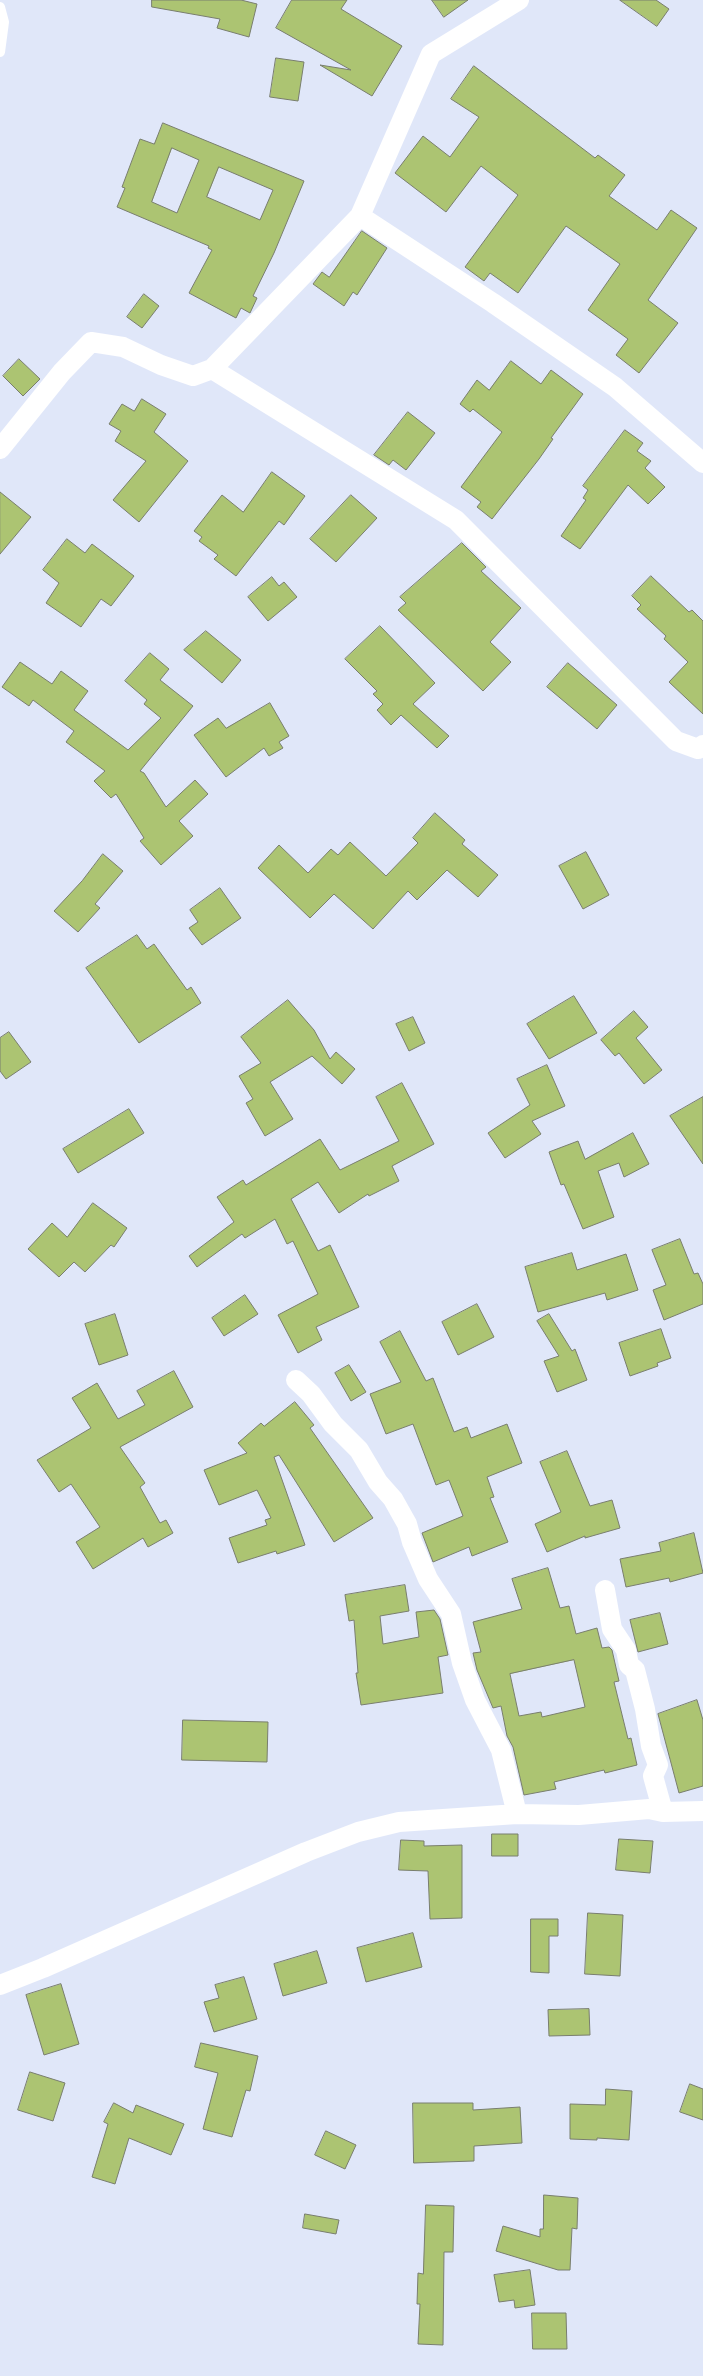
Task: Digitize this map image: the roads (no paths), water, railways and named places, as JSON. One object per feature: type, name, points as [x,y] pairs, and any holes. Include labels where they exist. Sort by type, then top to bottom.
[{"type":"street","points":[[0,449],[62,372],[91,342],[123,347],[161,365],[192,376],[212,369],[360,216],[431,54],[519,0]]},
{"type":"street","points":[[360,216],[493,303],[615,387],[703,463]]},
{"type":"street","points":[[212,369],[456,520],[676,741],[698,749],[703,745]]},
{"type":"street","points":[[296,1380],[311,1394],[332,1424],[359,1450],[378,1482],[393,1499],[406,1524],[428,1579],[451,1614],[462,1663],[475,1700],[501,1750],[517,1814]]},
{"type":"street","points":[[605,1590],[612,1629],[626,1650],[629,1665],[635,1670],[645,1709],[651,1746],[658,1765],[654,1776],[663,1812]]},
{"type":"street","points":[[0,1985],[43,1968],[306,1852],[358,1832],[399,1822],[517,1814],[578,1815],[650,1809],[663,1812],[703,1811]]},
{"type":"lane","points":[[0,7],[4,22],[0,52]]}]
